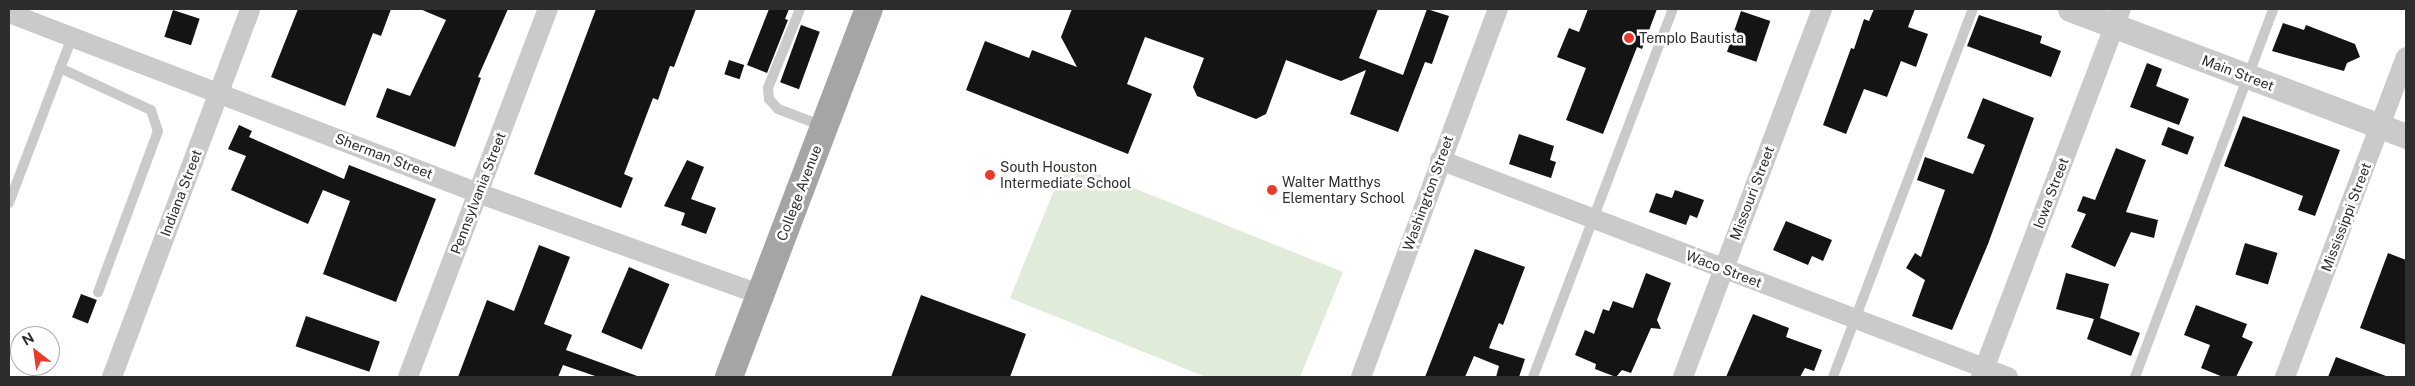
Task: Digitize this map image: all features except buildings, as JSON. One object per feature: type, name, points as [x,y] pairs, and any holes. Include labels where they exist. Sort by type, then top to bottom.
[{"type":"main road","name":"College Avenue","points":[[729,377],[824,127],[863,10]]},
{"type":"street","name":"Indiana Street","points":[[112,377],[250,9]]},
{"type":"street","name":"Pennsylvania Street","points":[[408,377],[548,9]]},
{"type":"street","name":"Washington Street","points":[[1361,377],[1440,160],[1498,9]]},
{"type":"street","name":"Missouri Street","points":[[1683,377],[1822,9]]},
{"type":"street","name":"Main Street","points":[[2070,9],[2118,17],[2248,76],[2406,136]]},
{"type":"street","name":"Sherman Street","points":[[9,13],[478,192],[761,295]]},
{"type":"street","name":"Iowa Street","points":[[1983,373],[2118,17]]},
{"type":"street","name":"Mississippi Street","points":[[2285,377],[2406,57]]},
{"type":"street","name":"Waco Street","points":[[1440,160],[1855,319],[1983,373],[2008,377]]},
{"type":"lane","points":[[800,9],[768,88],[769,99],[778,109],[824,127]]},
{"type":"lane","points":[[1533,377],[1673,9]]},
{"type":"lane","points":[[1833,377],[1973,9]]},
{"type":"lane","points":[[2134,377],[2273,9]]},
{"type":"lane","points":[[9,203],[72,37]]},
{"type":"lane","points":[[60,68],[151,110],[158,131],[98,292]]},
{"type":"green space","points":[[1066,161],[1343,272],[1300,377],[1206,377],[1010,298]]},
{"type":"place","name":"Templo Bautista","points":[[1629,38]]},
{"type":"place","name":"South Houston Intermediate School","points":[[990,175]]},
{"type":"place","name":"Walter Matthys Elementary School","points":[[1272,190]]}]
